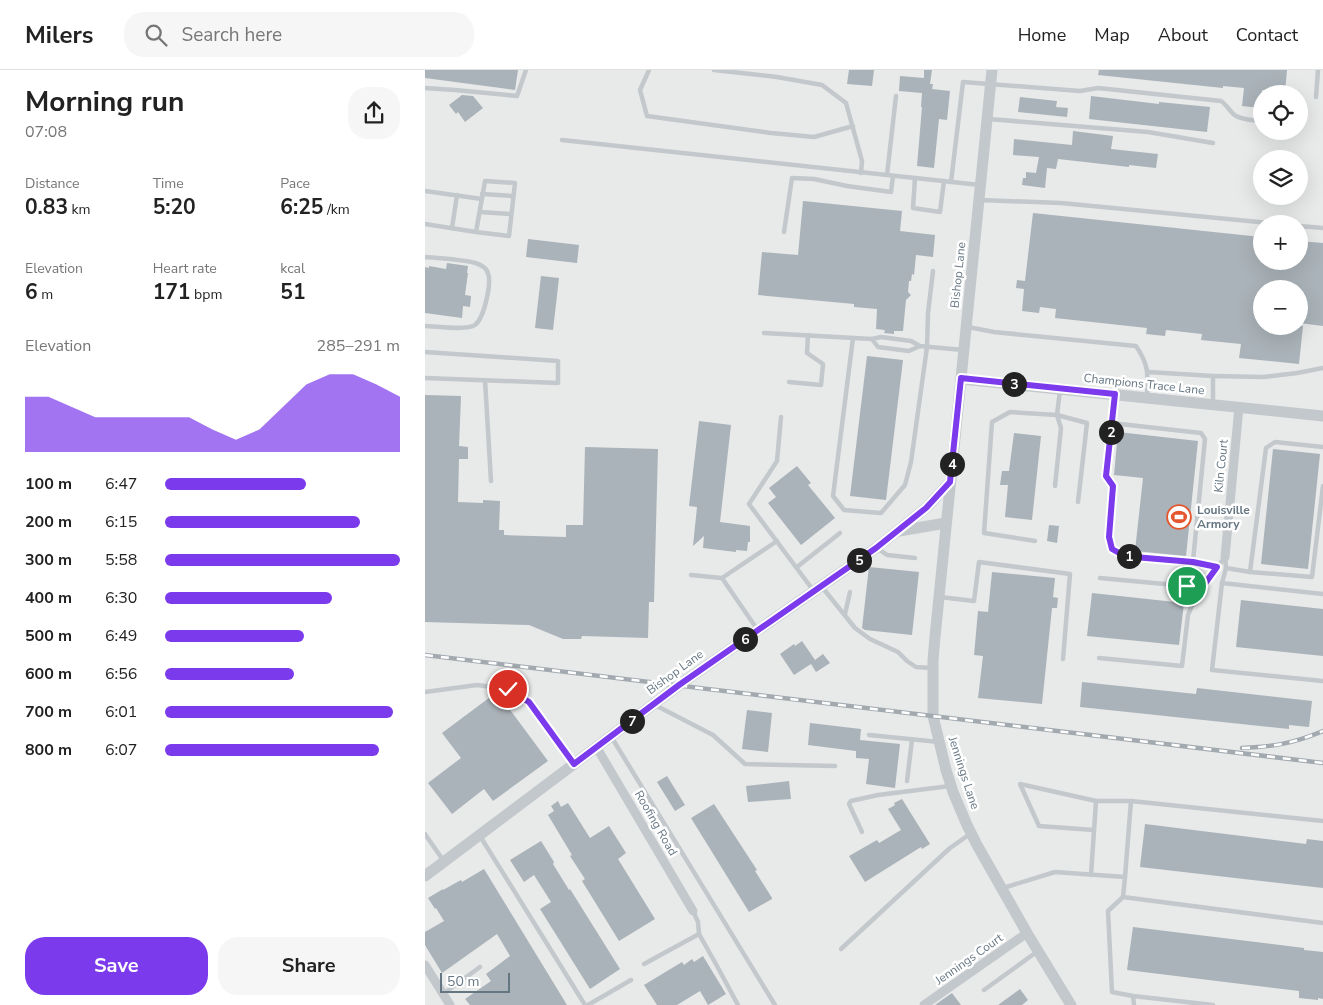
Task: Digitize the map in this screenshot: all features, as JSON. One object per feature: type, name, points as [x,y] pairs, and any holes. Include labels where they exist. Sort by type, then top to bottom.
[{"type":"street","name":"Bishop Lane","points":[[896,532],[946,523],[992,70]]},
{"type":"street","name":"Champions Trace Lane","points":[[961,378],[1323,416]]},
{"type":"street","name":"Kiln Court","points":[[1225,557],[1239,408]]},
{"type":"street","name":"Bishop Lane","points":[[425,876],[679,685],[876,548],[926,508],[950,482]]},
{"type":"street","name":"Jennings Lane","points":[[946,523],[933,668],[933,716],[939,742],[951,786],[971,833],[1027,933],[1071,1005]]},
{"type":"street","name":"Roofing Road","points":[[597,748],[693,911]]},
{"type":"street","name":"Jennings Court","points":[[924,1005],[1027,933]]},
{"type":"street","points":[[425,966],[450,1005]]},
{"type":"lane","points":[[425,88],[517,96],[526,70]]},
{"type":"lane","points":[[649,70],[640,90],[647,116],[741,130],[814,137],[853,126]]},
{"type":"lane","points":[[713,70],[777,77],[822,85],[846,103],[862,161],[861,173]]},
{"type":"lane","points":[[1316,97],[1318,70]]},
{"type":"lane","points":[[951,182],[963,82],[1080,91],[1098,88],[1221,101],[1227,104],[1237,116],[1253,120]]},
{"type":"lane","points":[[887,175],[896,96]]},
{"type":"lane","points":[[988,119],[1148,132],[1213,143]]},
{"type":"lane","points":[[562,140],[981,185]]},
{"type":"lane","points":[[784,232],[792,178],[814,179],[891,192],[893,176]]},
{"type":"lane","points":[[915,178],[913,208],[941,212],[944,181]]},
{"type":"lane","points":[[425,224],[476,232],[509,236],[515,183],[485,181],[476,232]]},
{"type":"lane","points":[[425,191],[482,197],[513,196]]},
{"type":"lane","points":[[452,228],[457,195]]},
{"type":"lane","points":[[980,200],[1061,203],[1253,221]]},
{"type":"lane","points":[[480,212],[511,214]]},
{"type":"lane","points":[[1308,227],[1323,228]]},
{"type":"lane","points":[[425,257],[477,263],[487,270],[489,277],[486,305],[474,326],[465,328],[425,326]]},
{"type":"lane","points":[[853,338],[833,496],[844,510],[881,513],[905,485],[911,462],[927,347],[928,313],[933,271]]},
{"type":"lane","points":[[967,327],[994,332],[1136,346],[1142,355],[1148,372],[1146,398]]},
{"type":"lane","points":[[764,333],[871,339],[881,337],[911,341],[920,346],[964,350]]},
{"type":"lane","points":[[789,382],[821,385],[823,364],[807,353],[808,335]]},
{"type":"lane","points":[[871,339],[878,347],[909,351],[920,346]]},
{"type":"lane","points":[[425,352],[558,361],[558,384],[425,378]]},
{"type":"lane","points":[[1148,372],[1264,377],[1323,368]]},
{"type":"lane","points":[[1213,376],[1213,405]]},
{"type":"lane","points":[[485,380],[491,482]]},
{"type":"lane","points":[[1055,486],[1061,428],[1057,415],[1061,389]]},
{"type":"lane","points":[[1115,394],[1106,476],[1113,486],[1109,537],[1112,549],[1121,554],[1134,557],[1193,562],[1217,567]]},
{"type":"lane","points":[[1035,541],[984,533],[992,422],[1010,412],[1057,415],[1087,423],[1078,502]]},
{"type":"lane","points":[[781,417],[777,461],[749,504],[797,567],[817,589],[845,614],[855,628],[870,640],[898,652],[916,667],[933,668]]},
{"type":"lane","points":[[1111,423],[1201,433],[1205,439],[1193,562]]},
{"type":"lane","points":[[1250,572],[1266,448],[1275,442],[1323,447]]},
{"type":"lane","points":[[1225,568],[1312,577],[1323,486]]},
{"type":"lane","points":[[797,567],[840,533]]},
{"type":"lane","points":[[691,575],[722,578],[777,541]]},
{"type":"lane","points":[[876,548],[887,556],[915,558]]},
{"type":"lane","points":[[1099,658],[1182,666],[1188,615],[1196,596],[1225,557]]},
{"type":"lane","points":[[1225,557],[1211,670],[1323,681]]},
{"type":"lane","points":[[939,597],[974,601],[979,562],[1070,574],[1063,659]]},
{"type":"lane","points":[[722,578],[758,630]]},
{"type":"lane","points":[[1100,578],[1187,586],[1196,596]]},
{"type":"lane","points":[[1222,583],[1323,594]]},
{"type":"lane","points":[[845,614],[850,592]]},
{"type":"lane","points":[[425,692],[477,685],[508,689],[529,702],[574,764]]},
{"type":"lane","points":[[653,705],[713,735],[745,764],[835,766]]},
{"type":"lane","points":[[869,735],[939,742]]},
{"type":"lane","points":[[611,737],[775,1005]]},
{"type":"lane","points":[[907,781],[912,740]]},
{"type":"lane","points":[[1094,830],[1039,826],[1020,784],[1096,801],[1131,801],[1323,821]]},
{"type":"lane","points":[[862,832],[849,804],[851,801],[878,794],[951,786]]},
{"type":"lane","points":[[1091,875],[1096,801]]},
{"type":"lane","points":[[1131,801],[1123,898],[1107,911],[1112,992],[1213,1005]]},
{"type":"lane","points":[[841,949],[950,848],[971,833]]},
{"type":"lane","points":[[425,834],[444,861]]},
{"type":"lane","points":[[480,834],[587,1005],[631,980]]},
{"type":"lane","points":[[1002,888],[1055,872],[1125,877]]},
{"type":"lane","points":[[1123,898],[1323,923]]},
{"type":"lane","points":[[693,911],[698,922],[699,934],[738,1005]]},
{"type":"lane","points":[[644,964],[699,934]]},
{"type":"lane","points":[[984,990],[1038,951]]},
{"type":"lane","points":[[443,994],[480,967]]},
{"type":"lane","points":[[1133,996],[1135,1005]]},
{"type":"shaded area","points":[[425,70],[1323,70],[1323,1005],[425,1005]]},
{"type":"building","points":[[425,70],[518,70],[515,90],[425,78]]},
{"type":"building","points":[[849,70],[874,70],[872,86],[847,84]]},
{"type":"building","points":[[924,70],[932,70],[930,84],[933,84],[932,89],[950,91],[947,120],[939,119],[934,168],[917,166],[922,93],[899,91],[900,76],[924,78]]},
{"type":"building","points":[[1099,70],[1287,70],[1286,85],[1253,85],[1253,107],[1242,106],[1244,88],[1223,86],[1223,88],[1098,75]]},
{"type":"building","points":[[462,95],[473,96],[483,108],[465,122],[458,112],[456,114],[449,105]]},
{"type":"building","points":[[1091,96],[1159,104],[1159,102],[1210,107],[1207,132],[1089,119]]},
{"type":"building","points":[[1020,97],[1057,101],[1056,107],[1068,108],[1067,117],[1018,112]]},
{"type":"building","points":[[1073,131],[1113,136],[1111,149],[1158,154],[1156,168],[1058,159],[1056,169],[1047,168],[1045,188],[1022,185],[1023,178],[1026,178],[1026,172],[1036,173],[1039,157],[1013,155],[1014,139],[1072,145]]},
{"type":"building","points":[[803,201],[902,211],[900,231],[935,235],[933,257],[916,255],[914,275],[912,274],[911,281],[909,281],[908,292],[911,295],[906,300],[903,331],[894,331],[894,334],[884,333],[885,330],[876,329],[877,309],[854,307],[854,304],[758,295],[762,252],[798,255]]},
{"type":"building","points":[[1033,213],[1253,236],[1253,270],[1308,270],[1308,242],[1323,243],[1323,326],[1308,324],[1308,280],[1253,280],[1253,335],[1302,335],[1299,364],[1239,358],[1241,344],[1201,340],[1202,334],[1166,330],[1165,336],[1146,334],[1147,328],[1055,318],[1056,309],[1040,307],[1039,313],[1022,311],[1024,289],[1016,288],[1017,280],[1025,281]]},
{"type":"building","points":[[528,239],[579,245],[577,263],[526,257]]},
{"type":"building","points":[[447,263],[468,266],[465,295],[471,296],[470,307],[463,306],[462,318],[425,313],[425,267],[446,269]]},
{"type":"building","points":[[541,276],[559,278],[553,330],[535,328]]},
{"type":"building","points":[[867,356],[903,360],[886,500],[850,496]]},
{"type":"building","points":[[425,395],[461,396],[459,446],[468,447],[468,459],[459,459],[458,502],[483,503],[483,500],[500,501],[499,530],[504,530],[504,535],[566,537],[566,525],[583,525],[585,447],[658,449],[654,602],[649,602],[648,638],[582,636],[581,639],[563,639],[529,625],[425,622]]},
{"type":"building","points":[[699,421],[731,425],[720,522],[750,526],[750,542],[748,542],[747,551],[736,550],[736,552],[703,548],[704,536],[693,546],[697,507],[689,506]]},
{"type":"building","points":[[1118,432],[1198,441],[1186,556],[1135,551],[1143,478],[1114,475]]},
{"type":"building","points":[[1014,433],[1041,436],[1032,520],[1005,517],[1008,485],[1000,485],[1002,471],[1009,471]]},
{"type":"building","points":[[1273,449],[1320,454],[1308,569],[1261,564]]},
{"type":"building","points":[[797,466],[811,483],[808,485],[835,518],[801,545],[768,503],[776,497],[769,488]]},
{"type":"building","points":[[1049,525],[1059,526],[1057,543],[1047,541]]},
{"type":"building","points":[[869,567],[919,572],[912,635],[865,630],[862,628]]},
{"type":"building","points":[[992,572],[1055,578],[1053,597],[1058,598],[1057,608],[1052,608],[1042,704],[978,698],[983,656],[974,655],[978,611],[988,612]]},
{"type":"building","points":[[1092,593],[1184,603],[1179,645],[1087,636]]},
{"type":"building","points":[[1241,600],[1323,609],[1323,656],[1236,647]]},
{"type":"building","points":[[802,641],[815,660],[823,654],[830,663],[816,672],[811,664],[794,675],[780,654]]},
{"type":"building","points":[[1082,682],[1196,694],[1197,688],[1312,701],[1309,727],[1289,725],[1289,729],[1080,707]]},
{"type":"building","points":[[497,692],[548,761],[493,801],[484,789],[452,814],[428,783],[461,758],[442,733]]},
{"type":"building","points":[[747,710],[772,713],[768,752],[742,749]]},
{"type":"building","points":[[810,723],[861,729],[860,740],[900,744],[895,788],[866,784],[869,759],[856,758],[856,751],[808,745]]},
{"type":"building","points":[[667,776],[685,805],[675,811],[657,782]]},
{"type":"building","points":[[789,781],[791,799],[748,802],[746,786]]},
{"type":"building","points":[[902,799],[930,844],[922,849],[921,847],[865,882],[849,856],[877,840],[879,843],[901,830],[888,809]]},
{"type":"building","points":[[558,801],[561,807],[568,803],[590,838],[609,826],[626,853],[618,859],[655,919],[619,941],[582,881],[585,879],[548,815],[554,811],[551,806]]},
{"type":"building","points":[[714,804],[757,870],[755,871],[772,898],[749,912],[691,818]]},
{"type":"building","points":[[1145,824],[1306,844],[1307,839],[1323,841],[1323,888],[1140,867]]},
{"type":"building","points":[[541,841],[569,890],[620,969],[590,989],[540,909],[551,902],[534,875],[524,882],[510,860]]},
{"type":"building","points":[[484,869],[567,1005],[470,1005],[465,999],[491,981],[486,974],[510,956],[497,934],[442,973],[425,945],[425,932],[444,921],[428,898]]},
{"type":"building","points":[[1133,927],[1323,952],[1323,999],[1299,998],[1299,991],[1127,970]]},
{"type":"building","points":[[703,956],[726,994],[708,1005],[700,991],[677,1005],[657,1005],[644,985],[682,962],[684,965],[692,959],[694,962]]},
{"type":"building","points":[[1020,989],[1028,1000],[1022,1005],[998,1005]]},
{"type":"building","points":[[952,993],[961,1005],[935,1005]]},
{"type":"railway","points":[[425,655],[1323,763]]},
{"type":"railway","points":[[1242,748],[1283,744],[1323,731]]},
{"type":"place","name":"Louisville Armory","points":[[1179,517]]},
{"type":"route","points":[[508,689],[529,702],[574,764],[679,685],[876,548],[926,508],[950,482],[961,378],[1115,394],[1106,476],[1113,486],[1109,537],[1112,549],[1121,554],[1134,557],[1193,562],[1217,567],[1196,596],[1187,586]]}]
